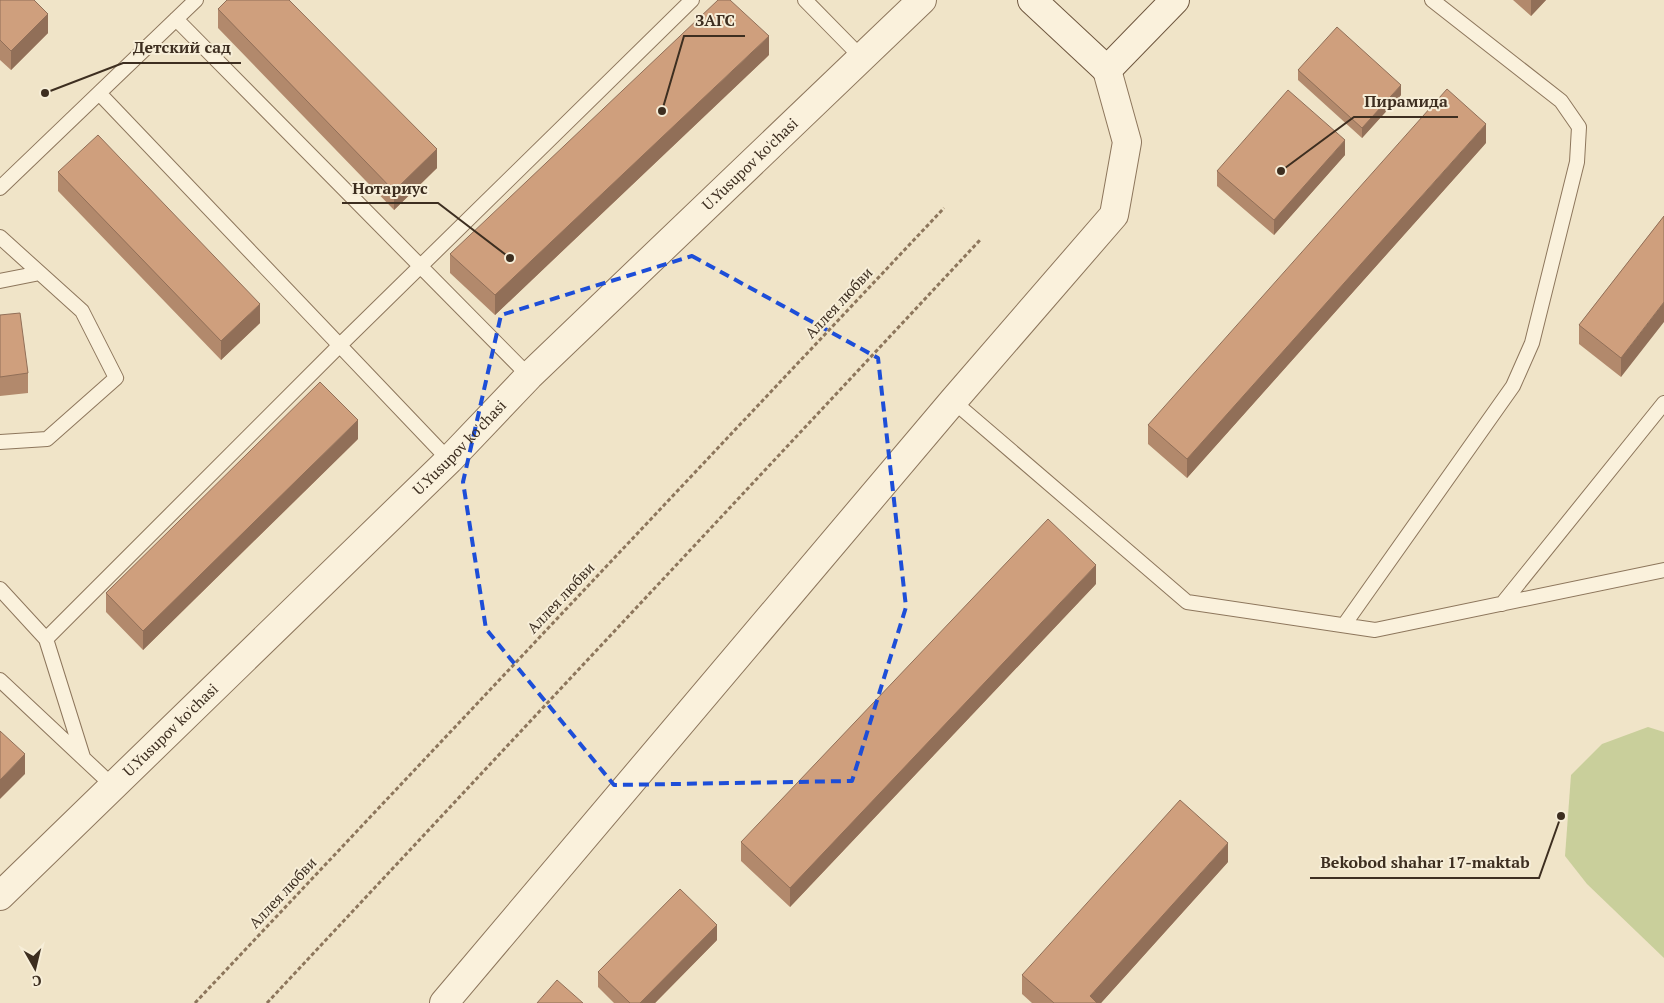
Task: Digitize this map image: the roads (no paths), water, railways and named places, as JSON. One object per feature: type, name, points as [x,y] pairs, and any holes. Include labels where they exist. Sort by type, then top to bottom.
[{"type":"street","name":"U.Yusupov ko'chasi","points":[[0,896],[449,460],[529,376],[922,0]]},
{"type":"street","points":[[444,1003],[953,402],[1114,215],[1127,142],[1107,70],[1032,0]]},
{"type":"street","points":[[1107,70],[1175,0]]},
{"type":"lane","points":[[0,188],[196,0]]},
{"type":"lane","points":[[46,639],[340,346],[692,0]]},
{"type":"lane","points":[[805,0],[862,58]]},
{"type":"lane","points":[[1344,625],[1513,386],[1532,343],[1578,162],[1579,127],[1561,101],[1432,0]]},
{"type":"lane","points":[[176,19],[529,376]]},
{"type":"lane","points":[[99,93],[449,460]]},
{"type":"lane","points":[[0,237],[82,311],[116,378],[47,439],[0,442]]},
{"type":"lane","points":[[0,281],[40,273]]},
{"type":"lane","points":[[953,402],[1187,602],[1376,630],[1664,570]]},
{"type":"lane","points":[[1502,604],[1664,403]]},
{"type":"lane","points":[[0,589],[46,639],[84,760]]},
{"type":"lane","points":[[0,680],[113,786]]},
{"type":"place","name":"Детский сад","points":[[45,93]]},
{"type":"place","name":"ЗАГС","points":[[662,111]]},
{"type":"place","name":"Пирамида","points":[[1281,171]]},
{"type":"place","name":"Нотариус","points":[[510,258]]},
{"type":"place","name":"Bekobod shahar 17-maktab","points":[[1561,816]]}]
